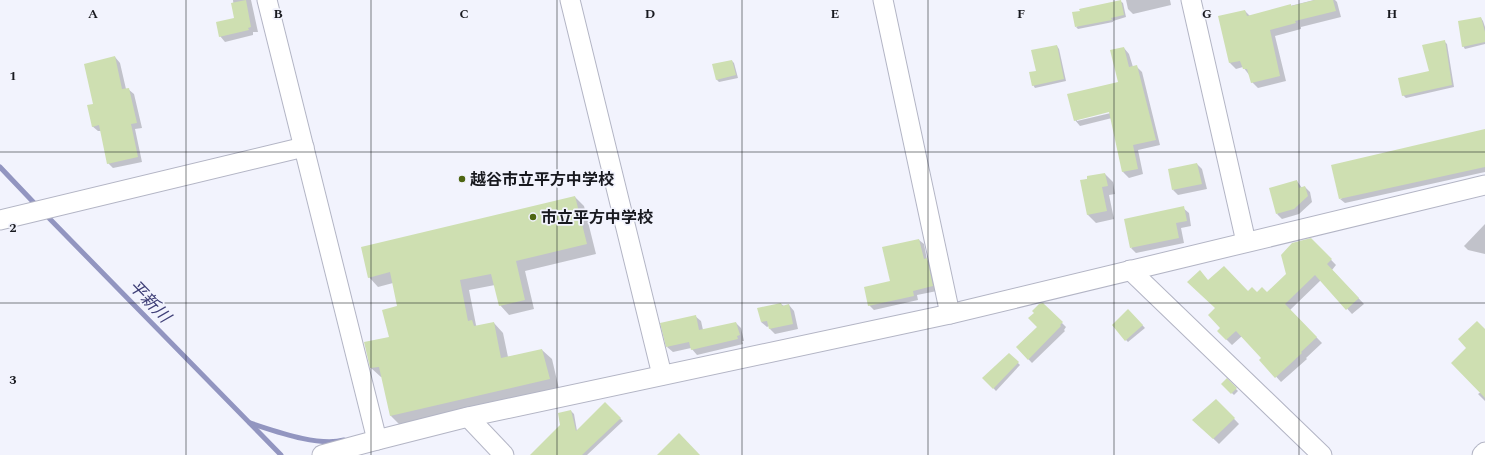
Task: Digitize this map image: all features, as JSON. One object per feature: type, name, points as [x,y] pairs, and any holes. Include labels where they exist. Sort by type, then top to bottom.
[{"type":"street","points":[[267,0],[377,440]]},
{"type":"street","points":[[570,0],[662,375]]},
{"type":"street","points":[[883,0],[950,314]]},
{"type":"street","points":[[1191,0],[1246,242]]},
{"type":"street","points":[[0,220],[304,147]]},
{"type":"street","points":[[322,455],[468,417],[950,314],[1485,185]]},
{"type":"street","points":[[1130,270],[1322,455]]},
{"type":"street","points":[[468,417],[504,455]]},
{"type":"street","points":[[1482,455],[1485,452]]},
{"type":"building","points":[[246,0],[251,27],[248,28],[249,30],[219,37],[216,22],[234,18],[231,3]]},
{"type":"building","points":[[1121,0],[1124,15],[1111,18],[1112,20],[1075,27],[1072,12],[1080,11],[1079,9]]},
{"type":"building","points":[[1315,0],[1333,0],[1336,11],[1295,21],[1296,23],[1270,30],[1280,76],[1251,83],[1247,69],[1243,69],[1240,61],[1229,63],[1218,16],[1245,10],[1247,16],[1291,4],[1291,6]]},
{"type":"building","points":[[1481,17],[1485,32],[1485,42],[1462,47],[1458,21]]},
{"type":"building","points":[[1445,40],[1452,85],[1402,96],[1398,78],[1429,71],[1422,45]]},
{"type":"building","points":[[1057,45],[1064,79],[1032,86],[1029,72],[1036,71],[1031,50]]},
{"type":"building","points":[[1124,47],[1129,67],[1137,65],[1156,140],[1133,145],[1138,169],[1122,172],[1109,112],[1074,121],[1067,94],[1118,82],[1110,50]]},
{"type":"building","points":[[115,56],[122,89],[129,88],[137,123],[131,124],[138,157],[107,164],[99,125],[92,127],[87,105],[93,104],[84,64]]},
{"type":"building","points":[[732,60],[736,75],[716,80],[712,64]]},
{"type":"building","points":[[1485,129],[1485,167],[1339,199],[1331,165]]},
{"type":"building","points":[[1197,163],[1202,184],[1172,190],[1168,169]]},
{"type":"building","points":[[1105,173],[1108,186],[1102,187],[1107,211],[1087,215],[1080,180],[1087,179],[1087,176]]},
{"type":"building","points":[[1297,180],[1299,188],[1305,186],[1308,196],[1294,209],[1276,214],[1269,188]]},
{"type":"building","points":[[575,196],[587,244],[516,261],[525,300],[499,306],[491,274],[460,280],[468,321],[472,320],[474,326],[494,322],[501,358],[542,349],[550,379],[390,416],[379,367],[370,368],[364,342],[389,337],[382,310],[397,306],[390,272],[368,278],[361,247]]},
{"type":"building","points":[[1184,206],[1187,221],[1176,223],[1179,238],[1130,248],[1124,219]]},
{"type":"building","points":[[1311,238],[1332,259],[1327,264],[1359,298],[1346,310],[1315,275],[1285,304],[1317,337],[1275,378],[1259,360],[1261,358],[1236,331],[1226,340],[1217,331],[1220,328],[1208,315],[1215,308],[1187,282],[1200,270],[1208,280],[1224,266],[1248,291],[1252,287],[1257,292],[1262,287],[1267,292],[1286,274],[1281,255],[1292,243]]},
{"type":"building","points":[[919,239],[924,259],[927,258],[933,286],[913,291],[914,296],[868,306],[864,287],[890,281],[882,247]]},
{"type":"building","points":[[781,303],[782,306],[789,304],[793,324],[769,329],[767,321],[761,322],[757,308]]},
{"type":"building","points":[[1043,303],[1063,322],[1060,325],[1061,326],[1028,360],[1016,347],[1037,327],[1028,318],[1034,313],[1032,311],[1039,304]]},
{"type":"building","points":[[1128,309],[1143,325],[1125,341],[1112,325]]},
{"type":"building","points":[[696,315],[699,330],[736,322],[740,335],[737,336],[738,339],[691,350],[689,342],[666,347],[660,323]]},
{"type":"building","points":[[1477,321],[1485,329],[1485,398],[1451,363],[1466,348],[1458,339]]},
{"type":"building","points":[[1009,353],[1019,362],[993,389],[982,378]]},
{"type":"building","points":[[1227,378],[1237,388],[1231,394],[1221,384]]},
{"type":"building","points":[[1216,399],[1235,418],[1213,439],[1192,420]]},
{"type":"building","points":[[605,402],[621,418],[582,455],[530,455],[560,425],[558,413],[571,410],[576,431]]},
{"type":"building","points":[[679,433],[700,455],[657,455]]},
{"type":"waterway","name":"平新川","points":[[0,167],[38,207]]},
{"type":"waterway","name":"平新川","points":[[45,214],[281,455]]},
{"type":"waterway","points":[[250,423],[309,440],[334,442],[344,440]]},
{"type":"place","name":"越谷市立平方中学校","points":[[462,179]]},
{"type":"place","name":"市立平方中学校","points":[[533,217]]}]
